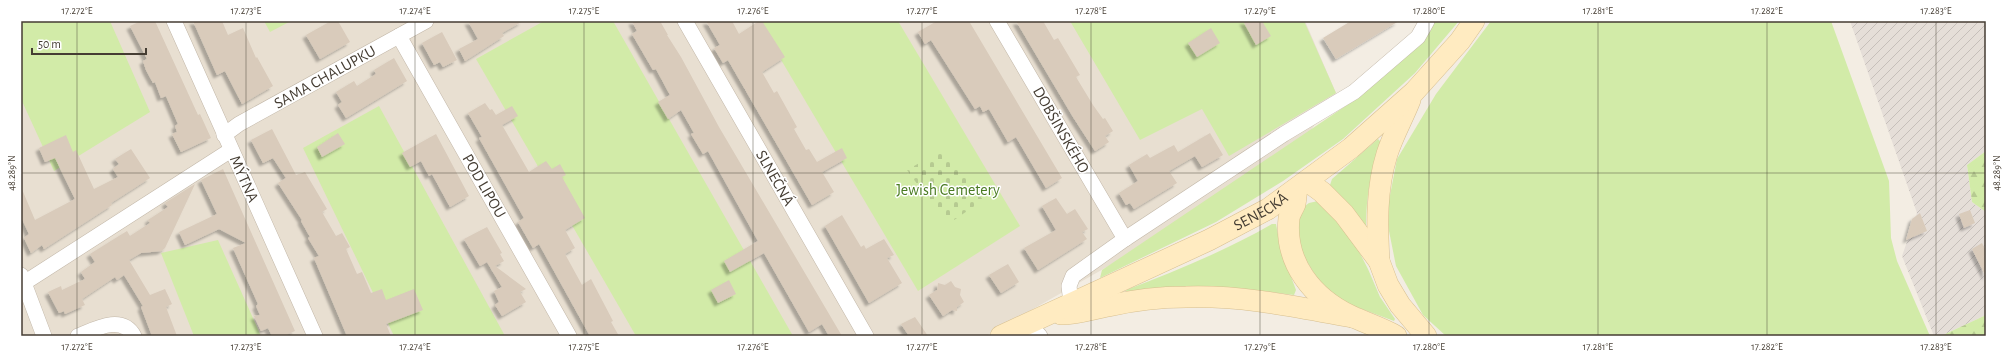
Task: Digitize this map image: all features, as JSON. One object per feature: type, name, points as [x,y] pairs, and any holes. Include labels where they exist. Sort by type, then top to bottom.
[{"type":"main road","name":"SENECKÁ","points":[[1001,336],[1034,330],[1046,315],[1236,227],[1268,209],[1351,148],[1414,92],[1460,41],[1474,21]]},
{"type":"main road","points":[[1379,262],[1377,207],[1382,171],[1414,92]]},
{"type":"main road","points":[[1352,317],[1322,299],[1308,285],[1299,270],[1289,236],[1289,216],[1302,185],[1322,192],[1344,214],[1379,262],[1388,285],[1400,305],[1426,336]]},
{"type":"main road","points":[[1046,315],[1076,314],[1130,302],[1186,297],[1250,300],[1352,317],[1373,324],[1396,336]]},
{"type":"street","name":"MÝTNA","points":[[174,21],[315,336]]},
{"type":"street","name":"SAMA CHALUPKU","points":[[224,135],[239,124],[426,21]]},
{"type":"street","name":"SLNEČNÁ","points":[[685,21],[866,336]]},
{"type":"street","name":"DOBŠINSKÉHO","points":[[998,21],[1125,239]]},
{"type":"street","points":[[1071,303],[1069,286],[1073,276],[1125,239],[1284,134],[1354,92],[1418,37],[1427,21]]},
{"type":"street","name":"POD LIPOU","points":[[399,36],[569,336]]},
{"type":"street","points":[[44,336],[22,279],[231,150]]},
{"type":"street","points":[[78,336],[108,324],[122,325],[134,336]]},
{"type":"shaded area","points":[[21,21],[1305,21],[1336,93],[1289,163],[986,336],[21,336]]},
{"type":"shaded area","points":[[1850,21],[1984,21],[1986,27],[1986,151],[1967,165],[1972,202],[1986,212],[1986,315],[1941,336],[1934,336],[1902,256],[1917,213]]},
{"type":"green space","points":[[21,21],[110,21],[150,112],[54,171],[21,99]]},
{"type":"green space","points":[[264,21],[291,21],[270,32]]},
{"type":"green space","points":[[544,21],[613,21],[793,336],[636,336],[476,59]]},
{"type":"green space","points":[[758,21],[898,21],[1020,226],[918,291]]},
{"type":"green space","points":[[1070,21],[1304,21],[1336,93],[1229,156],[1202,109],[1140,140]]},
{"type":"green space","points":[[1430,21],[1459,21],[1415,73],[1343,139],[1283,181],[1216,222],[1100,278],[1102,270],[1356,99]]},
{"type":"green space","points":[[1491,21],[1831,21],[1889,181],[1891,238],[1897,261],[1930,336],[1446,336],[1423,315],[1396,266],[1386,216],[1397,159],[1436,94]]},
{"type":"green space","points":[[379,106],[505,336],[394,336],[303,148]]},
{"type":"green space","points":[[1378,139],[1381,142],[1374,163],[1370,183],[1366,227],[1354,210],[1330,185],[1332,179]]},
{"type":"green space","name":"Jewish Cemetery","points":[[944,149],[983,200],[947,225],[907,170]]},
{"type":"green space","points":[[1986,151],[1986,212],[1972,202],[1967,165]]},
{"type":"green space","points":[[1318,201],[1350,234],[1368,269],[1380,297],[1395,319],[1394,321],[1343,302],[1326,293],[1297,245],[1296,223],[1302,208],[1309,203]]},
{"type":"green space","points":[[1272,224],[1276,224],[1281,250],[1296,290],[1294,295],[1236,288],[1187,289],[1128,295],[1126,290],[1200,260]]},
{"type":"green space","points":[[218,240],[261,336],[194,336],[161,253]]},
{"type":"green space","points":[[1986,315],[1986,336],[1941,336]]},
{"type":"building","points":[[141,21],[155,21],[198,115],[200,114],[211,138],[181,152],[172,134],[177,132],[175,126],[178,124],[166,96],[161,98],[155,82],[153,83],[146,70],[143,61],[147,59],[130,26]]},
{"type":"building","points":[[193,21],[222,21],[228,35],[243,28],[256,58],[257,57],[273,86],[242,104],[225,71],[217,75]]},
{"type":"building","points":[[331,21],[338,21],[350,42],[320,59],[306,35]]},
{"type":"building","points":[[468,21],[523,21],[502,33],[504,36],[465,61],[459,49],[478,39]]},
{"type":"building","points":[[632,21],[660,21],[719,127],[842,336],[829,336],[822,324],[809,332],[764,253],[730,272],[724,261],[758,241],[708,151],[703,154],[691,134],[694,133],[681,110],[668,119],[658,102],[670,95],[656,69],[653,70],[632,34],[637,31]]},
{"type":"building","points":[[706,21],[732,21],[739,34],[759,21],[762,21],[785,57],[762,72],[774,93],[777,91],[797,127],[794,129],[806,150],[809,149],[817,162],[842,148],[847,158],[822,172],[834,192],[812,205],[728,60],[723,63],[714,48],[720,45]]},
{"type":"building","points":[[937,21],[969,21],[1062,178],[1046,188],[1016,137],[1008,142],[989,109],[983,112],[980,106],[975,109],[931,40],[925,44],[918,32]]},
{"type":"building","points":[[1016,21],[1043,21],[1054,40],[1058,38],[1080,75],[1076,77],[1093,105],[1103,119],[1105,118],[1113,131],[1105,136],[1109,142],[1095,151]]},
{"type":"building","points":[[1243,21],[1262,21],[1271,36],[1256,45]]},
{"type":"building","points":[[1351,21],[1399,21],[1336,59],[1323,38]]},
{"type":"building","points":[[1211,28],[1220,43],[1197,57],[1188,43]]},
{"type":"building","points":[[442,32],[457,60],[443,67],[440,62],[434,65],[422,43]]},
{"type":"building","points":[[394,58],[407,81],[346,118],[338,105],[342,102],[336,92],[354,81],[357,86],[376,74],[374,70]]},
{"type":"building","points":[[485,103],[496,115],[512,106],[518,116],[502,125],[529,172],[546,161],[552,169],[560,164],[566,175],[562,177],[585,218],[565,230],[575,248],[565,254],[582,285],[591,279],[613,321],[611,322],[619,336],[590,336],[539,244],[533,248],[518,222],[524,218],[479,138],[482,137],[468,113]]},
{"type":"building","points":[[272,129],[296,175],[305,172],[327,209],[322,212],[336,236],[342,233],[350,247],[346,249],[357,274],[362,272],[371,293],[382,289],[386,300],[414,289],[423,310],[386,324],[391,336],[347,336],[314,258],[319,256],[308,238],[310,237],[301,221],[302,220],[278,183],[286,178],[273,158],[263,163],[251,140]]},
{"type":"building","points":[[338,133],[345,144],[322,157],[317,147]]},
{"type":"building","points":[[1210,133],[1223,155],[1202,167],[1195,156],[1169,171],[1177,183],[1134,209],[1130,203],[1126,205],[1119,193],[1138,181],[1129,165],[1147,154],[1150,158],[1174,145],[1178,152]]},
{"type":"building","points":[[436,134],[469,196],[450,207],[432,174],[429,176],[421,161],[410,167],[402,153]]},
{"type":"building","points":[[66,135],[73,152],[76,150],[94,189],[118,177],[113,169],[119,164],[115,159],[131,149],[150,178],[111,203],[112,205],[44,249],[42,245],[31,253],[24,238],[29,234],[21,217],[21,187],[35,220],[75,199],[55,158],[45,162],[39,148]]},
{"type":"building","points":[[223,169],[295,331],[284,336],[272,336],[268,328],[261,331],[254,316],[260,315],[256,306],[258,304],[233,248],[246,243],[219,229],[185,245],[179,232],[217,214],[201,180]]},
{"type":"building","points":[[195,184],[165,248],[161,251],[141,253],[129,260],[150,295],[165,289],[172,304],[166,307],[177,336],[152,336],[141,307],[143,306],[124,275],[117,280],[115,277],[82,299],[85,305],[65,314],[64,311],[59,313],[48,292],[61,286],[62,290],[85,279],[81,272],[95,262],[90,254],[127,231],[130,236],[150,223],[148,220],[168,207],[165,203]]},
{"type":"building","points":[[1056,198],[1067,214],[1075,209],[1088,229],[1082,232],[1087,239],[1038,270],[1024,248],[1056,230],[1042,206]]},
{"type":"building","points":[[1970,210],[1975,223],[1964,228],[1959,214]]},
{"type":"building","points":[[1920,213],[1927,231],[1906,240],[1912,219]]},
{"type":"building","points":[[842,215],[861,247],[864,245],[866,249],[884,239],[894,255],[887,258],[902,283],[869,303],[825,226]]},
{"type":"building","points":[[487,227],[502,253],[500,254],[504,261],[495,266],[526,289],[520,292],[526,302],[502,316],[495,305],[499,302],[494,291],[502,287],[487,262],[480,266],[464,239]]},
{"type":"building","points":[[1982,243],[1986,251],[1986,277],[1972,249]]},
{"type":"building","points":[[1008,264],[1019,282],[1001,293],[989,275]]},
{"type":"building","points":[[729,280],[736,294],[718,303],[711,290]]},
{"type":"building","points":[[951,281],[955,287],[961,289],[960,295],[964,302],[957,307],[957,311],[952,310],[943,316],[929,295],[937,290],[938,283],[945,285]]},
{"type":"building","points":[[915,317],[928,336],[909,336],[901,324]]}]
